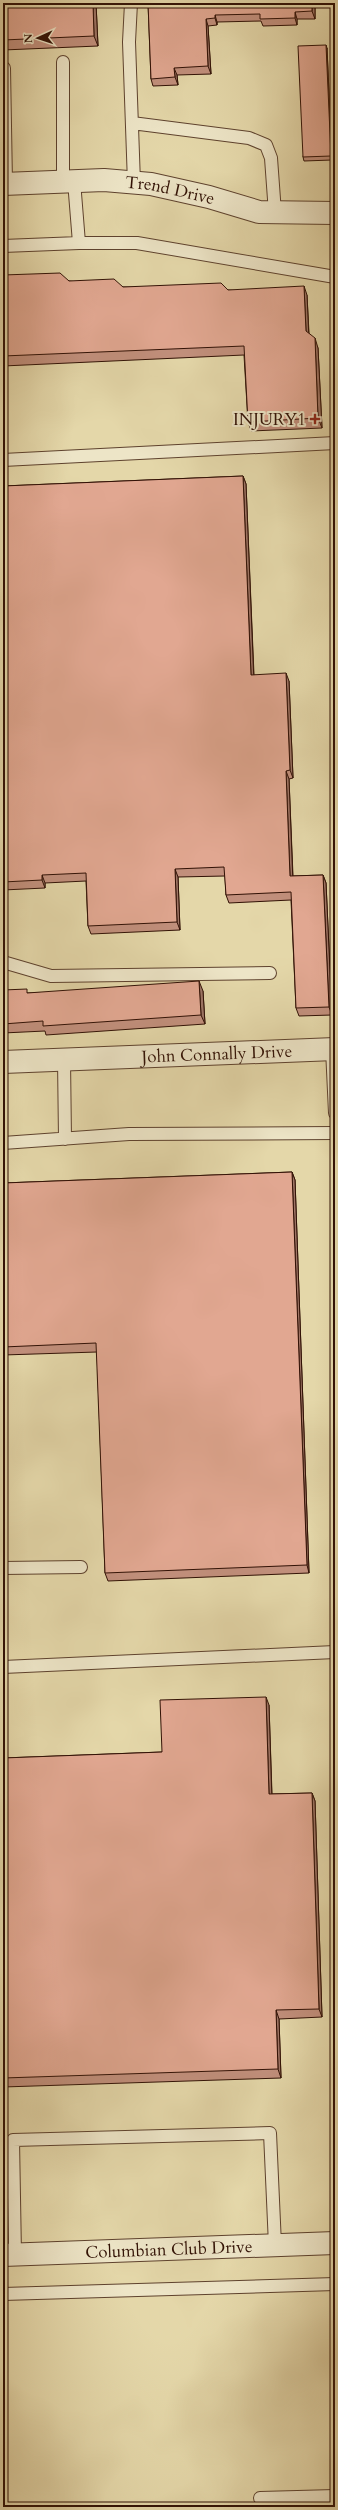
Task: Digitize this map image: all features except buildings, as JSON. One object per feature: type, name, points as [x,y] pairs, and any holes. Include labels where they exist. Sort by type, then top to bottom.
[{"type":"street","name":"Trend Drive","points":[[4,184],[104,180],[134,183],[209,197],[259,212],[335,213]]},
{"type":"street","name":"John Connally Drive","points":[[3,1062],[333,1049]]},
{"type":"street","name":"Columbian Club Drive","points":[[9,2255],[335,2243]]},
{"type":"lane","points":[[131,3],[129,42],[134,183]]},
{"type":"lane","points":[[63,62],[69,181],[79,243]]},
{"type":"lane","points":[[4,68],[4,184]]},
{"type":"lane","points":[[132,123],[249,138],[266,145],[271,158],[275,213]]},
{"type":"lane","points":[[3,246],[137,242],[335,277]]},
{"type":"lane","points":[[3,460],[335,443]]},
{"type":"lane","points":[[3,962],[51,976],[270,973]]},
{"type":"lane","points":[[333,1049],[335,1113]]},
{"type":"lane","points":[[64,1060],[65,1139]]},
{"type":"lane","points":[[3,1143],[129,1134],[335,1133]]},
{"type":"lane","points":[[3,1568],[81,1567]]},
{"type":"lane","points":[[3,1667],[335,1652]]},
{"type":"lane","points":[[9,2255],[13,2140],[270,2133],[275,2245]]},
{"type":"lane","points":[[3,2294],[335,2284]]},
{"type":"lane","points":[[260,2498],[335,2496]]},
{"type":"place","name":"INJURY1","points":[[315,419]]}]
